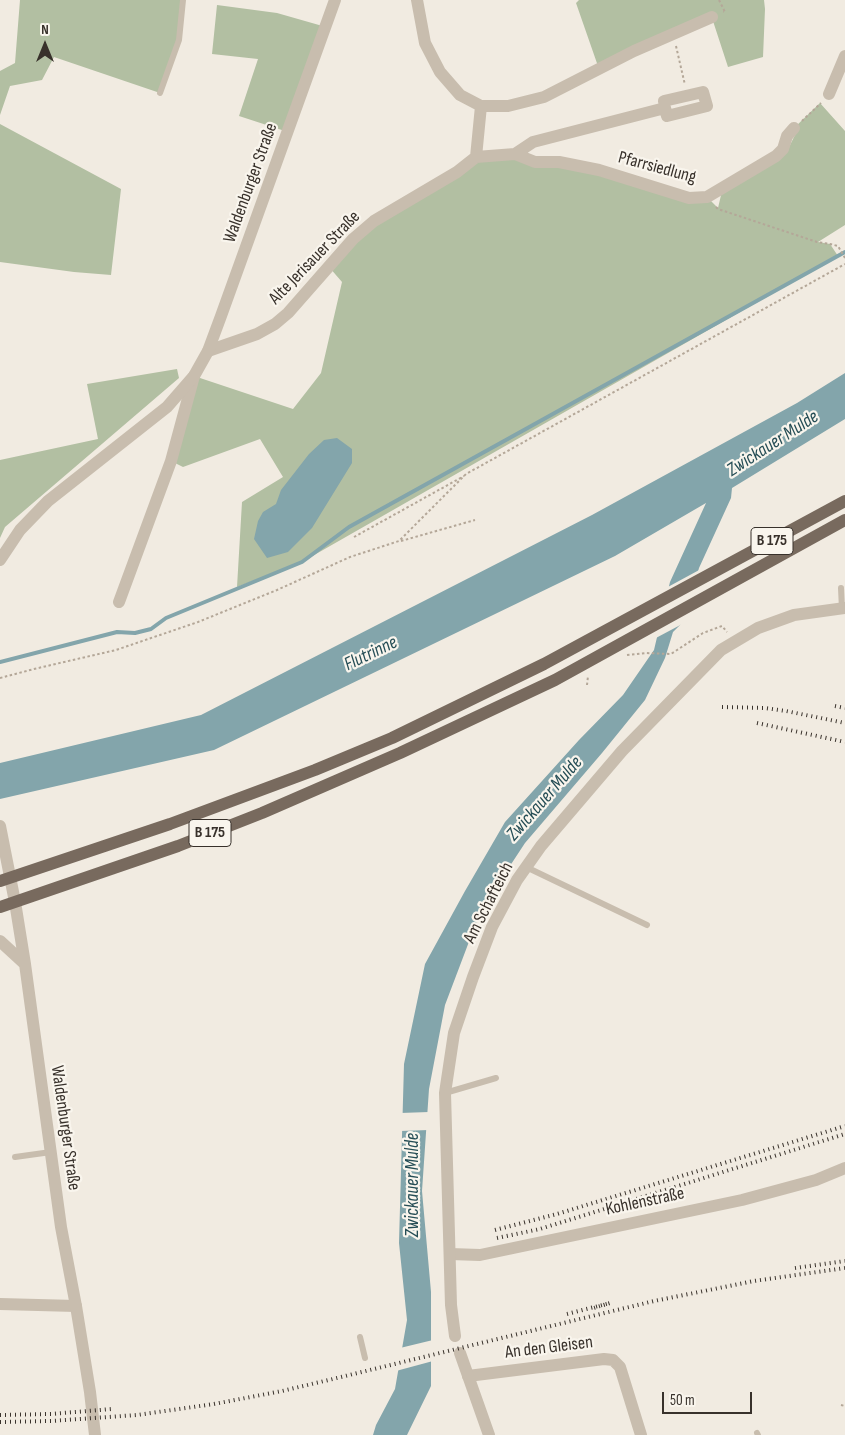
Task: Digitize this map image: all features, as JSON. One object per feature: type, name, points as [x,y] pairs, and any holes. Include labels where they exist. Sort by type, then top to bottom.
[{"type":"main road","name":"B 175","points":[[5,879],[170,824],[351,756],[468,702],[544,664],[845,501]]},
{"type":"main road","name":"B 175","points":[[0,907],[178,846],[270,809],[408,749],[555,680],[845,520]]},
{"type":"street","name":"Waldenburger Straße","points":[[0,560],[20,530],[48,501],[167,407],[194,376],[208,351],[335,0]]},
{"type":"street","points":[[417,0],[425,43],[440,72],[460,95],[481,106],[508,106],[544,97],[634,51],[712,17]]},
{"type":"street","points":[[829,94],[845,56]]},
{"type":"street","name":"Pfarrsiedlung","points":[[703,92],[707,106],[667,116],[665,108],[664,101],[703,92]]},
{"type":"street","points":[[476,157],[481,106]]},
{"type":"street","name":"Pfarrsiedlung","points":[[515,154],[533,142],[665,108]]},
{"type":"street","name":"Pfarrsiedlung","points":[[476,157],[515,154],[535,162],[559,162],[599,170],[689,198],[707,197],[776,156],[784,149],[787,136],[794,128]]},
{"type":"street","name":"Alte Jerisauer Straße","points":[[208,351],[257,334],[275,324],[288,314],[353,239],[374,221],[457,172],[476,157]]},
{"type":"street","name":"Waldenburger Straße","points":[[119,602],[171,461],[194,376]]},
{"type":"street","name":"Am Schafteich","points":[[455,1336],[451,1305],[445,1093],[454,1033],[492,927],[517,880],[541,846],[622,750],[721,650],[758,628],[794,615],[844,608]]},
{"type":"street","name":"Waldenburger Straße","points":[[0,826],[5,853],[5,879],[15,902],[25,964],[61,1227],[76,1306],[95,1435]]},
{"type":"street","points":[[0,941],[25,964]]},
{"type":"street","name":"Kohlenstraße","points":[[450,1254],[480,1255],[742,1200],[816,1180],[845,1168]]},
{"type":"street","points":[[0,1304],[76,1306]]},
{"type":"street","points":[[460,1353],[489,1435]]},
{"type":"street","name":"An den Gleisen","points":[[468,1376],[604,1359],[613,1360],[620,1367],[641,1435]]},
{"type":"lane","points":[[160,93],[179,40],[183,0]]},
{"type":"lane","points":[[841,588],[844,608]]},
{"type":"lane","points":[[526,866],[647,925]]},
{"type":"lane","points":[[445,1093],[496,1078]]},
{"type":"lane","points":[[15,1157],[51,1152]]},
{"type":"lane","points":[[360,1337],[365,1358]]},
{"type":"path","points":[[674,34],[687,96]]},
{"type":"path","points":[[794,128],[829,94]]},
{"type":"path","points":[[707,197],[718,209],[817,242],[838,246],[845,258]]},
{"type":"path","points":[[354,538],[845,264]]},
{"type":"path","points":[[399,542],[466,474]]},
{"type":"path","points":[[0,678],[34,668],[116,650],[198,622],[278,590],[350,557],[475,520]]},
{"type":"path","points":[[625,655],[646,652],[671,654],[703,633],[722,626],[736,640]]},
{"type":"path","points":[[587,685],[588,676]]},
{"type":"path","points":[[841,1405],[845,1406]]},
{"type":"green space","points":[[20,0],[183,0],[179,40],[160,93],[54,57],[42,80],[10,86],[0,115],[0,71],[15,63]]},
{"type":"green space","points":[[579,0],[764,0],[763,57],[728,67],[712,18],[599,69],[576,3]]},
{"type":"green space","points":[[217,5],[277,13],[326,27],[288,132],[239,116],[258,59],[212,54]]},
{"type":"green space","points":[[820,103],[845,131],[845,225],[818,242],[830,244],[838,256],[302,562],[237,587],[242,502],[283,477],[260,439],[183,467],[171,461],[194,376],[293,409],[321,373],[342,282],[329,267],[353,239],[476,157],[515,154],[707,197],[718,208],[722,191],[789,147],[796,133],[794,128]]},
{"type":"green space","points":[[0,124],[121,189],[111,275],[0,262]]},
{"type":"green space","points":[[177,369],[179,378],[5,527],[0,538],[0,460],[98,439],[87,384]]},
{"type":"water","points":[[845,373],[845,419],[732,488],[731,498],[699,568],[684,621],[673,632],[665,658],[645,700],[525,843],[481,910],[445,1005],[429,1089],[422,1191],[431,1292],[431,1386],[407,1435],[373,1435],[376,1425],[395,1389],[407,1320],[399,1243],[404,1064],[425,964],[505,822],[579,740],[623,695],[654,650],[670,582],[706,503],[615,556],[214,750],[0,799],[0,763],[201,715],[592,515],[797,403]]},
{"type":"water","points":[[337,438],[352,449],[352,463],[312,528],[288,552],[267,558],[254,539],[258,521],[263,512],[276,504],[281,490],[309,454],[324,440]]},
{"type":"pier","points":[[701,569],[686,622],[654,639],[666,588]]},
{"type":"pier","points":[[429,1112],[429,1130],[400,1131],[400,1113]]},
{"type":"pier","points":[[433,1340],[433,1361],[396,1371],[400,1348]]},
{"type":"waterway","points":[[0,662],[117,632],[135,633],[151,629],[166,618],[302,562],[349,527],[845,252]]},
{"type":"railway","points":[[835,706],[845,708]]},
{"type":"railway","points":[[722,707],[765,708],[845,723]]},
{"type":"railway","points":[[757,723],[845,742]]},
{"type":"railway","points":[[495,1230],[557,1214],[845,1126]]},
{"type":"railway","points":[[497,1238],[540,1229],[845,1134]]},
{"type":"railway","points":[[795,1268],[845,1261]]},
{"type":"railway","points":[[0,1422],[51,1421],[137,1415],[214,1404],[282,1391],[654,1301],[754,1281],[845,1268]]},
{"type":"railway","points":[[567,1314],[610,1303],[594,1308]]},
{"type":"railway","points":[[0,1415],[51,1414],[112,1409]]},
{"type":"water label","name":"Zwickauer Mulde","points":[[773,444]]},
{"type":"water label","name":"Flutrinne","points":[[371,654]]},
{"type":"water label","name":"Zwickauer Mulde","points":[[545,799]]},
{"type":"water label","name":"Zwickauer Mulde","points":[[413,1185]]}]
